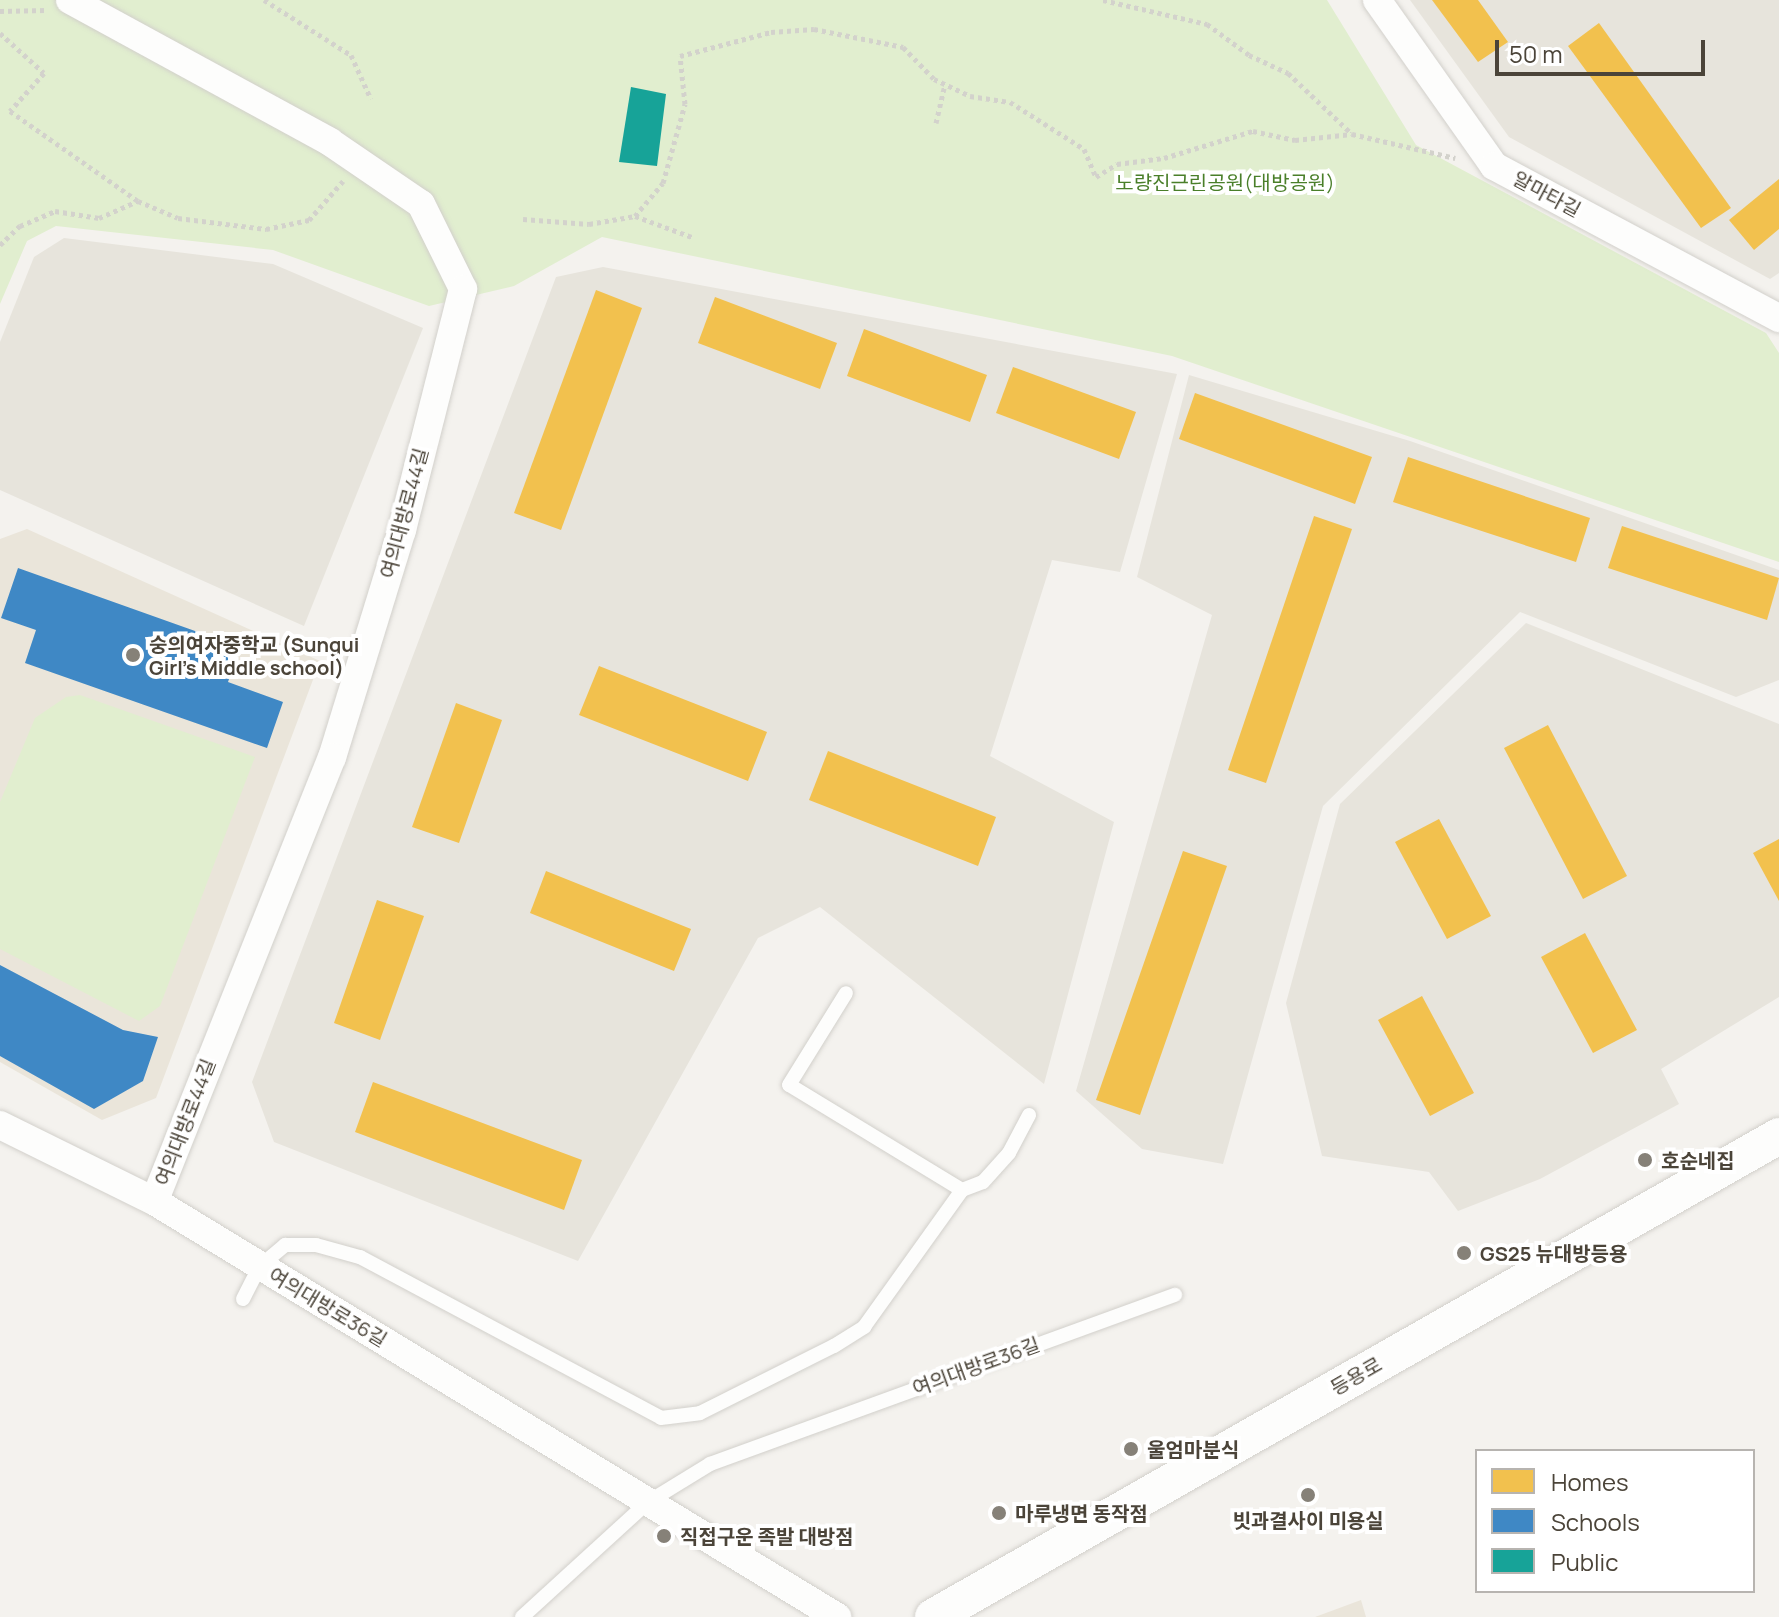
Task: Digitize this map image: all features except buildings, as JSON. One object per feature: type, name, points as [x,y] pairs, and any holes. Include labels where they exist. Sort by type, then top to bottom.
[{"type":"street","name":"알마타길","points":[[1377,0],[1494,166],[1779,318]]},
{"type":"street","name":"여의대방로44길","points":[[75,3],[359,162],[421,204],[463,289],[402,530],[332,757],[154,1201]]},
{"type":"street","name":"여의대방로36길","points":[[0,1125],[154,1201],[837,1617]]},
{"type":"street","name":"등용로","points":[[933,1617],[1779,1136]]},
{"type":"lane","points":[[846,993],[789,1085],[962,1190]]},
{"type":"lane","points":[[243,1299],[260,1266],[285,1245],[316,1245],[360,1257],[661,1418],[700,1413],[864,1327],[962,1190],[983,1182],[1009,1153],[1029,1115]]},
{"type":"lane","name":"여의대방로36길","points":[[522,1617],[648,1502],[710,1464],[1175,1295]]},
{"type":"path","points":[[264,0],[351,55],[371,99]]},
{"type":"path","points":[[1103,0],[1207,24],[1249,55],[1288,73],[1352,134]]},
{"type":"path","points":[[0,11],[19,15],[75,3]]},
{"type":"path","points":[[635,216],[663,183],[685,104],[680,56],[771,32],[814,29],[903,47],[946,85],[970,96],[1010,102],[1084,149],[1096,177],[1117,164],[1164,158],[1253,131],[1295,140],[1352,134],[1494,166]]},
{"type":"path","points":[[0,33],[44,73],[10,111],[138,201],[178,218],[266,229],[309,220],[359,162]]},
{"type":"path","points":[[936,123],[946,85]]},
{"type":"path","points":[[0,245],[20,226],[55,211],[99,218],[138,201]]},
{"type":"path","points":[[523,219],[589,224],[635,216],[692,237]]},
{"type":"shaded area","points":[[1410,0],[1779,0],[1779,273],[1770,279],[1509,137]]},
{"type":"shaded area","points":[[64,238],[273,264],[423,328],[304,626],[0,490],[0,342],[34,257]]},
{"type":"shaded area","points":[[603,267],[1177,374],[1120,572],[1052,560],[990,756],[1114,822],[1044,1084],[820,907],[758,938],[578,1261],[274,1142],[252,1082],[556,277]]},
{"type":"shaded area","points":[[1189,375],[1410,441],[1779,570],[1779,680],[1736,697],[1520,612],[1323,806],[1223,1164],[1142,1149],[1076,1091],[1212,615],[1137,577]]},
{"type":"shaded area","points":[[27,529],[320,661],[156,1098],[102,1120],[0,1062],[0,539]]},
{"type":"shaded area","points":[[1526,623],[1779,724],[1779,997],[1661,1069],[1679,1104],[1540,1179],[1458,1211],[1429,1172],[1322,1156],[1286,1003],[1340,804]]},
{"type":"shaded area","points":[[1361,1600],[1366,1617],[1315,1617]]},
{"type":"green space","name":"노량진근린공원(대방공원)","points":[[0,0],[1327,0],[1416,145],[1766,333],[1779,353],[1779,562],[1172,356],[602,237],[514,286],[429,306],[273,250],[56,226],[27,241],[0,304]]},
{"type":"green space","points":[[80,695],[255,757],[160,1006],[139,1021],[0,949],[0,802],[35,718],[66,697]]},
{"type":"place","name":"숭의여자중학교 (Sungui Girl's Middle school)","points":[[133,655]]},
{"type":"place","name":"호순네집","points":[[1645,1160]]},
{"type":"place","name":"GS25 뉴대방등용","points":[[1464,1253]]},
{"type":"place","name":"울엄마분식","points":[[1131,1449]]},
{"type":"place","name":"빗과결사이 미용실","points":[[1308,1495]]},
{"type":"place","name":"마루냉면 동작점","points":[[999,1513]]},
{"type":"place","name":"직접구운 족발 대방점","points":[[664,1536]]}]
